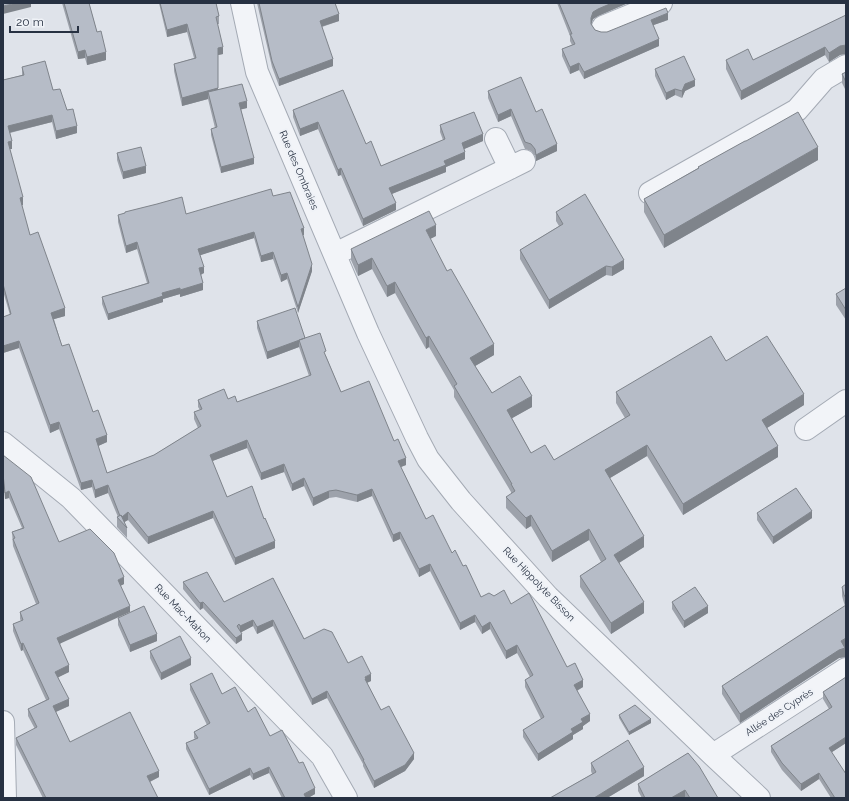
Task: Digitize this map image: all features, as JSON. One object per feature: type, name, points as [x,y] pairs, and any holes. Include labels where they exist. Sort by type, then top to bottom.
[{"type":"street","name":"Rue des Ombraies","points":[[242,3],[257,72],[368,333]]},
{"type":"street","points":[[603,28],[661,3]]},
{"type":"street","points":[[650,193],[797,110],[824,79],[846,66]]},
{"type":"street","points":[[335,254],[517,165],[496,139]]},
{"type":"street","name":"Rue Hippolyte Bisson","points":[[368,333],[428,459],[461,501],[548,597],[759,798]]},
{"type":"street","points":[[806,429],[846,401]]},
{"type":"street","name":"Rue Mac-Mahon","points":[[3,443],[71,498],[322,756],[346,798]]},
{"type":"street","name":"Allée des Cyprès","points":[[713,755],[846,669]]},
{"type":"street","points":[[3,722],[5,798]]},
{"type":"building","points":[[3,3],[17,3],[3,6]]},
{"type":"building","points":[[64,3],[89,3],[97,32],[101,31],[106,52],[87,57],[85,50],[78,52]]},
{"type":"building","points":[[160,3],[216,3],[219,16],[216,17],[223,47],[218,48],[218,88],[182,98],[174,64],[196,58],[187,24],[167,30]]},
{"type":"building","points":[[259,3],[335,3],[339,14],[320,21],[333,59],[279,79],[272,61]]},
{"type":"building","points":[[559,3],[612,3],[593,12],[591,24],[595,30],[601,32],[607,32],[666,8],[668,13],[651,20],[659,39],[584,72],[579,63],[570,67],[562,49],[575,44]]},
{"type":"building","points":[[846,15],[846,45],[840,46],[829,53],[825,47],[741,91],[726,60],[748,49],[753,60]]},
{"type":"building","points":[[684,56],[695,80],[685,84],[682,91],[675,89],[666,93],[655,69]]},
{"type":"building","points":[[45,61],[53,90],[60,89],[67,110],[73,109],[77,126],[56,131],[52,115],[8,126],[12,141],[8,142],[23,197],[20,198],[30,235],[38,232],[65,308],[51,313],[62,346],[69,344],[93,412],[98,410],[107,435],[96,439],[107,473],[154,455],[201,426],[194,412],[202,409],[198,400],[224,389],[228,399],[235,396],[237,402],[311,375],[299,340],[320,333],[326,351],[324,352],[341,392],[369,381],[394,441],[398,439],[406,458],[398,461],[426,519],[433,515],[452,553],[455,550],[463,566],[466,565],[481,597],[489,593],[494,596],[504,590],[511,604],[529,593],[567,667],[575,663],[583,680],[574,685],[590,714],[581,719],[583,722],[571,729],[573,732],[538,754],[523,730],[544,717],[525,680],[533,675],[517,645],[506,651],[490,622],[482,627],[475,615],[460,623],[430,564],[419,569],[400,532],[393,535],[372,489],[357,495],[336,490],[329,491],[313,498],[304,478],[292,484],[284,464],[261,473],[247,440],[210,455],[227,497],[252,486],[264,519],[265,518],[275,541],[235,558],[213,511],[148,537],[128,512],[122,517],[121,515],[120,516],[108,485],[95,490],[92,480],[81,483],[59,422],[50,425],[19,341],[3,346],[3,317],[11,314],[3,284],[3,80],[24,75],[22,67]]},
{"type":"building","points":[[846,72],[846,82],[842,74]]},
{"type":"building","points":[[521,77],[536,112],[542,109],[557,144],[536,155],[535,149],[531,144],[525,142],[511,109],[498,115],[488,91]]},
{"type":"building","points":[[242,84],[247,101],[239,103],[254,158],[221,167],[211,129],[217,127],[208,92]]},
{"type":"building","points":[[343,90],[366,144],[371,141],[381,166],[445,139],[440,125],[474,112],[483,134],[462,143],[465,152],[444,161],[446,165],[389,188],[396,203],[363,219],[341,168],[338,170],[318,122],[300,129],[293,110]]},
{"type":"building","points":[[798,112],[818,147],[664,235],[644,199],[699,168],[698,167]]},
{"type":"building","points":[[141,147],[146,166],[123,172],[117,153]]},
{"type":"building","points":[[271,189],[273,196],[290,192],[304,228],[301,229],[312,264],[298,307],[287,273],[281,275],[273,252],[261,256],[254,232],[198,249],[204,267],[199,268],[203,283],[180,290],[180,288],[162,293],[163,296],[108,314],[102,297],[149,283],[137,242],[126,246],[118,215],[182,197],[186,214]]},
{"type":"building","points":[[585,194],[624,260],[612,267],[606,266],[549,300],[520,250],[563,224],[556,212]]},
{"type":"building","points":[[429,211],[436,225],[426,230],[447,271],[451,269],[494,344],[470,358],[492,393],[520,376],[532,396],[507,410],[531,453],[545,445],[554,460],[630,415],[616,392],[711,336],[726,361],[767,336],[804,394],[762,420],[778,446],[683,504],[647,445],[605,470],[644,536],[614,555],[644,602],[611,623],[580,576],[606,559],[589,529],[552,551],[531,515],[526,518],[506,497],[515,491],[512,484],[454,386],[457,384],[429,336],[426,338],[395,282],[387,286],[372,258],[358,265],[351,249]]},
{"type":"building","points":[[846,288],[846,310],[836,294]]},
{"type":"building","points":[[295,308],[305,338],[267,352],[257,321]]},
{"type":"building","points":[[3,455],[31,477],[59,542],[90,529],[114,553],[124,577],[118,580],[130,606],[57,638],[69,665],[55,672],[69,699],[53,706],[70,742],[130,712],[159,771],[147,776],[158,798],[46,798],[16,738],[37,727],[28,709],[49,699],[23,643],[21,644],[13,624],[23,620],[20,612],[39,603],[13,539],[15,538],[12,532],[24,528],[9,491],[5,493]]},
{"type":"building","points":[[796,488],[812,511],[773,537],[757,513]]},
{"type":"building","points":[[121,515],[127,528],[117,517]]},
{"type":"building","points":[[207,572],[224,602],[273,578],[304,639],[324,629],[332,632],[348,663],[362,656],[371,674],[365,677],[365,679],[381,710],[389,706],[414,753],[405,765],[374,781],[327,691],[312,699],[273,620],[257,627],[253,620],[240,626],[239,624],[237,626],[242,634],[236,638],[203,602],[200,603],[183,582]]},
{"type":"building","points":[[846,584],[846,598],[842,587]]},
{"type":"building","points":[[695,587],[708,606],[684,621],[672,602]]},
{"type":"building","points":[[846,605],[846,638],[841,641],[845,648],[839,650],[740,714],[722,686]]},
{"type":"building","points":[[144,606],[157,634],[130,645],[118,618]]},
{"type":"building","points":[[180,636],[191,658],[161,673],[150,651]]},
{"type":"building","points":[[212,673],[222,694],[235,687],[248,712],[255,707],[270,736],[282,730],[299,763],[303,762],[315,788],[304,794],[306,798],[285,798],[269,767],[253,774],[250,768],[209,789],[186,743],[198,738],[194,732],[210,723],[190,684]]},
{"type":"building","points":[[846,677],[846,737],[829,748],[846,774],[846,798],[835,798],[819,773],[801,784],[782,763],[771,746],[832,707],[823,692]]},
{"type":"building","points":[[635,705],[651,719],[629,732],[619,715]]},
{"type":"building","points":[[628,740],[644,767],[594,798],[550,798],[596,772],[591,763]]},
{"type":"building","points":[[688,753],[699,766],[718,798],[690,798],[685,790],[671,798],[645,798],[638,784]]}]
